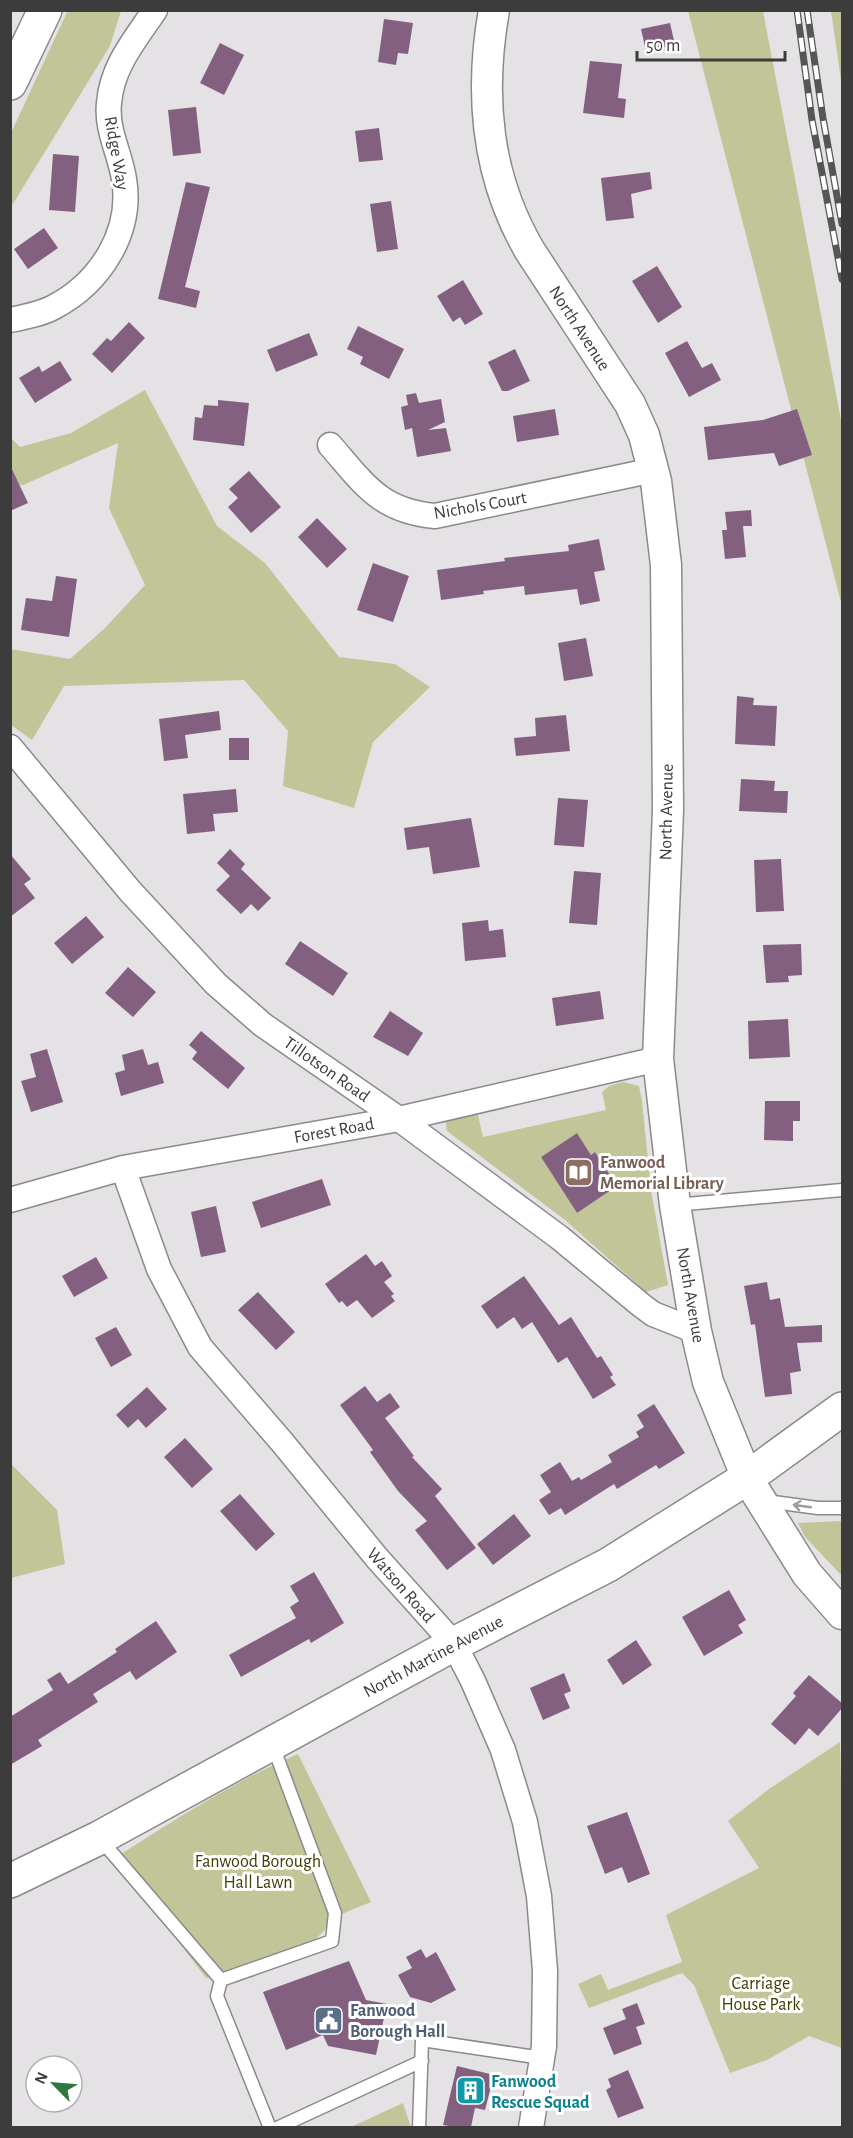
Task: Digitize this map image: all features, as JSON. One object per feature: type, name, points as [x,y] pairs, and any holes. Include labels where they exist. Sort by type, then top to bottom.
[{"type":"main road","points":[[10,83],[45,10]]},
{"type":"main road","name":"North Martine Avenue","points":[[10,1881],[99,1838],[454,1644],[754,1489],[843,1409]]},
{"type":"street","name":"Ridge Way","points":[[10,320],[53,308],[77,293],[97,273],[110,255],[120,232],[124,200],[124,181],[110,128],[109,105],[112,81],[122,58],[155,10]]},
{"type":"street","name":"North Avenue","points":[[494,10],[486,58],[485,90],[492,149],[506,204],[516,228],[530,251],[630,405],[644,435],[654,470],[666,565],[668,810],[658,1059],[675,1205],[696,1331],[708,1382],[754,1489],[807,1574],[843,1614]]},
{"type":"street","name":"Nichols Court","points":[[330,446],[379,498],[396,508],[415,514],[435,516],[654,470]]},
{"type":"street","name":"Tillotson Road","points":[[10,747],[130,891],[216,984],[263,1025],[399,1119],[560,1238],[653,1314],[696,1331]]},
{"type":"street","name":"Forest Road","points":[[10,1200],[123,1168],[399,1119],[658,1059]]},
{"type":"street","name":"Watson Road","points":[[123,1168],[159,1269],[200,1347],[377,1558],[454,1644],[503,1750],[525,1822],[539,1896],[545,1971],[542,2058],[531,2127]]},
{"type":"lane","points":[[675,1205],[843,1190]]},
{"type":"lane","points":[[754,1489],[818,1509],[843,1509]]},
{"type":"lane","points":[[222,1980],[332,1941],[335,1913],[271,1743]]},
{"type":"lane","points":[[99,1838],[222,1980]]},
{"type":"lane","points":[[222,1980],[217,1996],[270,2127]]},
{"type":"lane","points":[[419,2127],[422,2040],[542,2058]]},
{"type":"lane","points":[[276,2127],[422,2061]]},
{"type":"green space","points":[[68,10],[121,11],[110,46],[11,207],[11,133]]},
{"type":"green space","points":[[688,11],[763,11],[842,425],[842,606]]},
{"type":"green space","points":[[831,11],[842,11],[842,87]]},
{"type":"green space","points":[[145,390],[217,526],[265,563],[339,657],[395,664],[430,687],[373,742],[354,808],[283,786],[288,731],[244,680],[64,686],[32,740],[11,725],[10,649],[70,659],[104,629],[145,585],[109,508],[118,443],[23,485],[11,484],[11,438],[20,447],[71,433]]},
{"type":"green space","points":[[623,1082],[639,1086],[642,1101],[651,1190],[668,1285],[646,1292],[565,1220],[447,1131],[445,1117],[477,1111],[483,1137],[606,1110],[602,1092],[609,1086]],"holes":[[[577,1133],[591,1155],[595,1152],[617,1186],[577,1213],[541,1157]]]},
{"type":"green space","points":[[11,1464],[57,1510],[65,1564],[11,1578]]},
{"type":"green space","points":[[842,1521],[842,1576],[805,1537],[798,1523]]},
{"type":"green space","name":"Carriage House Park","points":[[840,1742],[842,2048],[809,2036],[767,2060],[730,2073],[694,1985],[682,1973],[589,2008],[578,1984],[601,1974],[608,1990],[682,1962],[666,1915],[759,1868],[728,1821],[769,1789]]},
{"type":"green space","name":"Fanwood Borough Hall Lawn","points":[[298,1754],[371,1902],[339,1915],[310,1945],[245,1969],[206,1978],[115,1858],[227,1789]]},
{"type":"green space","points":[[403,2103],[411,2127],[351,2127]]},
{"type":"building","points":[[384,19],[413,23],[408,54],[398,53],[396,65],[378,62]]},
{"type":"building","points":[[670,23],[675,45],[646,51],[641,29]]},
{"type":"building","points":[[220,43],[244,55],[224,95],[200,83]]},
{"type":"building","points":[[590,61],[622,64],[618,98],[626,99],[624,118],[583,113]]},
{"type":"building","points":[[196,107],[201,153],[173,156],[168,110]]},
{"type":"building","points":[[379,128],[383,160],[359,162],[355,131]]},
{"type":"building","points":[[53,154],[79,156],[75,212],[49,210]]},
{"type":"building","points":[[650,172],[652,189],[631,194],[634,218],[606,221],[601,178]]},
{"type":"building","points":[[186,182],[210,187],[185,287],[200,291],[196,308],[158,299]]},
{"type":"building","points":[[391,201],[398,249],[377,252],[370,204]]},
{"type":"building","points":[[44,228],[58,248],[28,269],[14,249]]},
{"type":"building","points":[[657,266],[682,307],[658,323],[632,281]]},
{"type":"building","points":[[463,280],[483,314],[465,325],[460,317],[453,322],[437,296]]},
{"type":"building","points":[[129,322],[145,338],[112,373],[92,354],[107,338],[111,341]]},
{"type":"building","points":[[358,326],[404,349],[389,379],[360,364],[363,357],[347,349]]},
{"type":"building","points":[[309,333],[318,355],[276,372],[267,350]]},
{"type":"building","points":[[687,341],[702,368],[712,363],[721,380],[689,397],[665,353]]},
{"type":"building","points":[[515,349],[530,381],[508,391],[502,391],[488,362]]},
{"type":"building","points":[[60,361],[72,380],[35,403],[19,378],[39,366],[42,372]]},
{"type":"building","points":[[416,393],[419,403],[441,399],[445,422],[428,430],[446,428],[451,451],[417,457],[412,428],[405,430],[401,407],[408,405],[406,395]]},
{"type":"building","points":[[218,400],[249,403],[244,446],[193,440],[195,417],[202,418],[204,405],[218,406]]},
{"type":"building","points":[[555,409],[559,435],[517,442],[513,416]]},
{"type":"building","points":[[797,409],[812,455],[779,466],[774,453],[708,460],[704,427],[763,420]]},
{"type":"building","points":[[10,465],[28,503],[10,511]]},
{"type":"building","points":[[249,471],[281,507],[251,533],[228,507],[238,498],[229,489]]},
{"type":"building","points":[[751,510],[752,526],[743,526],[746,557],[725,559],[722,530],[727,530],[725,512]]},
{"type":"building","points":[[317,518],[347,549],[327,568],[298,537]]},
{"type":"building","points":[[599,539],[605,570],[594,572],[600,601],[580,605],[577,589],[525,595],[524,586],[483,591],[484,594],[441,600],[437,570],[505,561],[504,558],[569,551],[568,545]]},
{"type":"building","points":[[373,563],[409,576],[393,622],[357,610]]},
{"type":"building","points":[[56,576],[77,579],[69,637],[21,630],[26,598],[52,601]]},
{"type":"building","points":[[586,638],[593,676],[564,681],[558,643]]},
{"type":"building","points":[[737,696],[754,698],[753,705],[777,706],[775,746],[735,744]]},
{"type":"building","points":[[219,711],[221,730],[185,735],[188,758],[164,761],[159,719]]},
{"type":"building","points":[[566,715],[570,751],[516,756],[514,738],[536,736],[535,718]]},
{"type":"building","points":[[229,738],[249,738],[249,760],[229,760]]},
{"type":"building","points":[[741,779],[775,781],[774,791],[788,791],[787,813],[739,811]]},
{"type":"building","points":[[236,789],[238,812],[213,814],[215,831],[187,834],[183,794]]},
{"type":"building","points":[[558,798],[588,800],[584,847],[554,845]]},
{"type":"building","points":[[471,818],[480,867],[433,874],[429,847],[407,850],[404,828]]},
{"type":"building","points":[[230,849],[245,864],[241,869],[271,898],[258,911],[251,904],[241,914],[216,890],[230,876],[217,863]]},
{"type":"building","points":[[10,854],[31,879],[24,884],[35,898],[10,917]]},
{"type":"building","points":[[781,859],[784,911],[756,912],[754,860]]},
{"type":"building","points":[[574,871],[601,873],[597,925],[569,923]]},
{"type":"building","points":[[86,916],[104,937],[72,964],[54,943]]},
{"type":"building","points":[[488,920],[489,931],[503,929],[506,957],[465,961],[462,923]]},
{"type":"building","points":[[300,941],[348,973],[333,996],[285,964]]},
{"type":"building","points":[[801,944],[802,975],[788,976],[789,982],[766,983],[763,945]]},
{"type":"building","points":[[128,967],[156,992],[133,1017],[105,993]]},
{"type":"building","points":[[600,991],[604,1019],[556,1026],[552,998]]},
{"type":"building","points":[[390,1011],[423,1033],[408,1056],[373,1037]]},
{"type":"building","points":[[788,1019],[790,1057],[749,1059],[748,1021]]},
{"type":"building","points":[[201,1031],[245,1068],[228,1089],[192,1059],[197,1052],[189,1045]]},
{"type":"building","points":[[47,1049],[63,1102],[31,1112],[21,1081],[36,1077],[30,1054]]},
{"type":"building","points":[[143,1049],[148,1065],[158,1062],[164,1083],[121,1096],[115,1073],[125,1070],[122,1055]]},
{"type":"building","points":[[765,1101],[800,1101],[800,1121],[793,1121],[793,1141],[764,1140]]},
{"type":"building","name":"Fanwood Memorial Library","points":[[577,1133],[591,1155],[595,1152],[617,1186],[577,1213],[541,1157]]},
{"type":"building","points":[[322,1179],[331,1205],[261,1228],[252,1202]]},
{"type":"building","points":[[216,1206],[226,1252],[201,1257],[191,1212]]},
{"type":"building","points":[[366,1254],[375,1266],[382,1261],[392,1276],[384,1282],[394,1294],[391,1296],[395,1301],[372,1318],[357,1300],[347,1307],[342,1301],[339,1303],[325,1284]]},
{"type":"building","points":[[96,1257],[108,1278],[74,1297],[62,1276]]},
{"type":"building","points":[[524,1276],[559,1325],[571,1317],[597,1358],[601,1356],[613,1375],[610,1377],[616,1385],[593,1399],[567,1357],[558,1363],[532,1322],[522,1329],[514,1317],[497,1329],[481,1306]]},
{"type":"building","points":[[767,1282],[770,1300],[780,1298],[785,1327],[822,1325],[822,1342],[797,1343],[801,1371],[790,1373],[792,1394],[765,1397],[755,1324],[751,1325],[744,1286]]},
{"type":"building","points":[[258,1292],[295,1332],[276,1350],[238,1310]]},
{"type":"building","points":[[116,1327],[132,1355],[111,1367],[95,1338]]},
{"type":"building","points":[[365,1386],[377,1402],[390,1393],[400,1407],[385,1418],[414,1456],[412,1457],[442,1489],[435,1496],[476,1548],[447,1570],[415,1530],[427,1521],[398,1491],[370,1452],[373,1450],[340,1405]]},
{"type":"building","points":[[147,1387],[167,1409],[146,1428],[138,1419],[128,1428],[116,1415]]},
{"type":"building","points":[[654,1404],[685,1453],[659,1469],[656,1465],[617,1489],[614,1484],[565,1515],[561,1508],[549,1515],[539,1500],[551,1492],[540,1475],[560,1462],[572,1481],[579,1477],[581,1480],[612,1462],[608,1455],[639,1437],[636,1432],[644,1427],[637,1415]]},
{"type":"building","points":[[185,1438],[213,1469],[192,1488],[164,1457]]},
{"type":"building","points":[[240,1494],[275,1534],[256,1551],[220,1511]]},
{"type":"building","points":[[514,1514],[531,1536],[493,1565],[477,1544]]},
{"type":"building","points":[[314,1572],[344,1623],[311,1643],[309,1639],[241,1677],[229,1655],[296,1618],[290,1607],[299,1601],[290,1586]]},
{"type":"building","points":[[729,1590],[746,1620],[738,1625],[743,1633],[704,1656],[682,1617]]},
{"type":"building","points":[[156,1621],[177,1652],[136,1680],[130,1671],[93,1694],[98,1702],[38,1740],[42,1746],[10,1765],[10,1717],[53,1690],[47,1680],[60,1672],[68,1684],[117,1652],[115,1649]]},
{"type":"building","points":[[636,1640],[652,1665],[623,1685],[607,1660]]},
{"type":"building","points":[[564,1673],[571,1691],[564,1694],[570,1708],[543,1720],[530,1688]]},
{"type":"building","points":[[809,1675],[843,1704],[843,1707],[818,1736],[809,1728],[795,1745],[771,1724],[796,1696],[793,1693]]},
{"type":"building","points":[[627,1812],[650,1874],[628,1883],[622,1867],[605,1874],[587,1826]]},
{"type":"building","points":[[421,1949],[426,1958],[436,1952],[456,1990],[431,2003],[410,1997],[398,1975],[412,1968],[406,1957]]},
{"type":"building","name":"Fanwood Borough Hall","points":[[349,1961],[366,2000],[387,2004],[376,2055],[328,2046],[323,2035],[286,2050],[263,1992]]},
{"type":"building","points":[[637,2003],[645,2024],[636,2027],[642,2044],[614,2055],[603,2028],[626,2019],[622,2009]]},
{"type":"building","name":"Fanwood Rescue Squad","points":[[457,2066],[494,2075],[485,2110],[475,2108],[471,2127],[443,2125]]},
{"type":"building","points":[[628,2070],[644,2108],[618,2118],[606,2090],[611,2087],[608,2079]]},
{"type":"railway","points":[[797,10],[812,120],[842,279]]},
{"type":"railway","points":[[807,10],[842,224]]},
{"type":"place","name":"Fanwood Memorial Library","points":[[579,1172]]},
{"type":"place","name":"Fanwood Borough Hall","points":[[329,2020]]},
{"type":"place","name":"Fanwood Rescue Squad","points":[[470,2091]]}]
